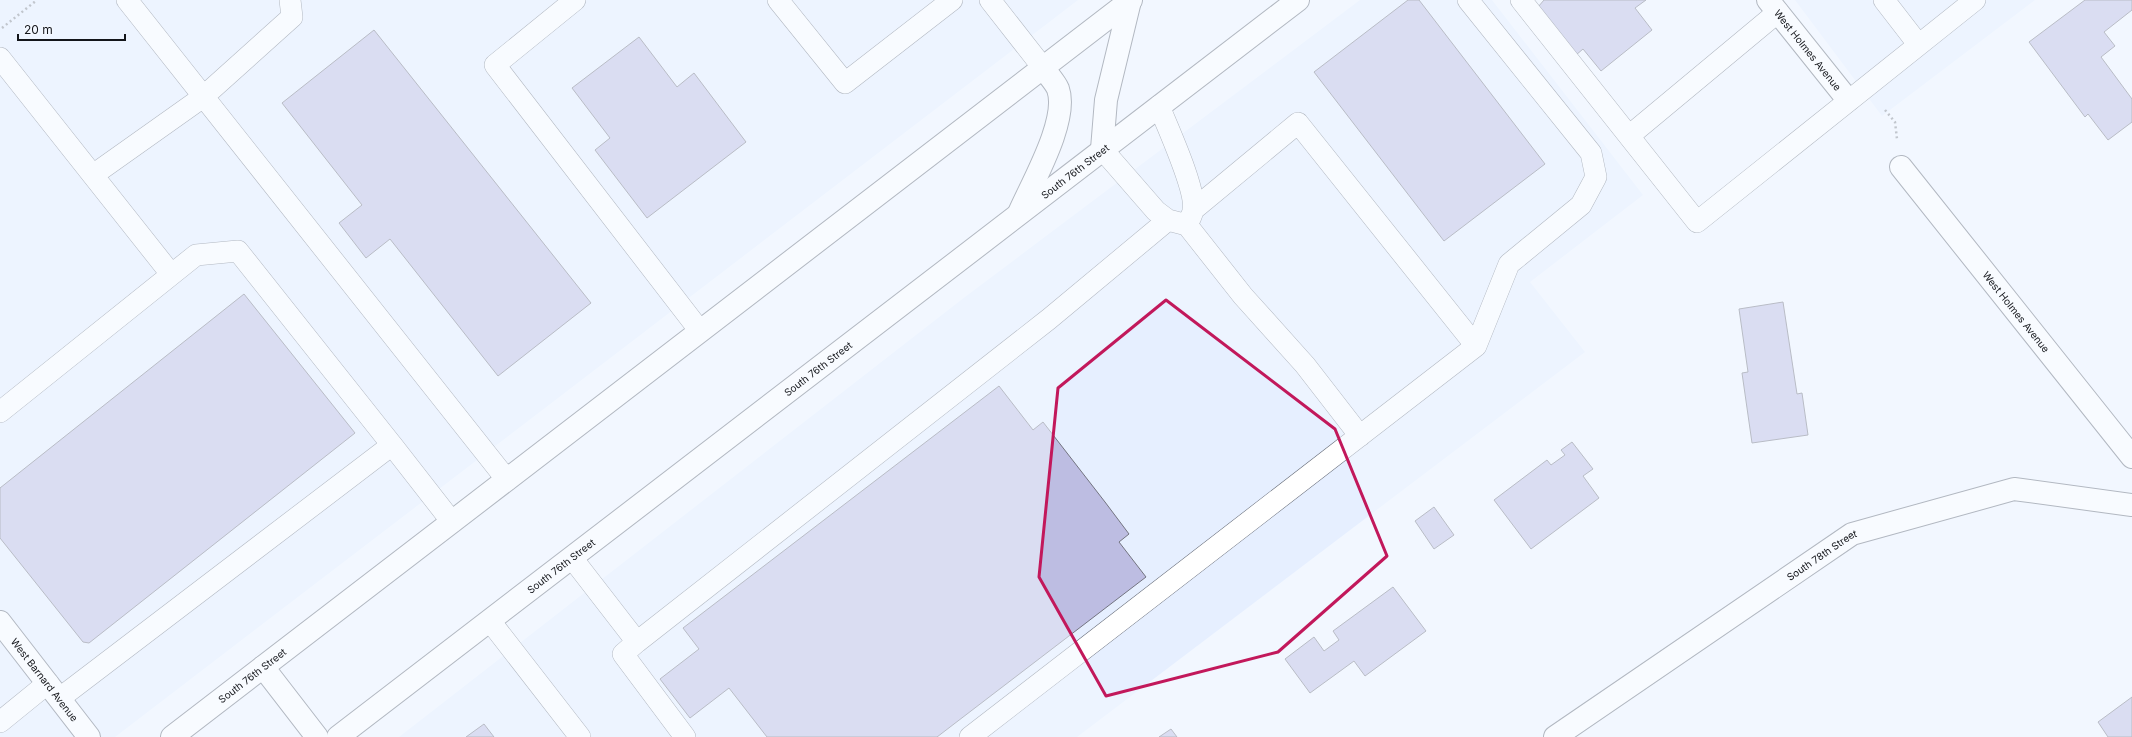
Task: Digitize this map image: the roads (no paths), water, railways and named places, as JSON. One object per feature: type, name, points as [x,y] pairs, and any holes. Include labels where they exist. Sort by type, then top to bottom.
[{"type":"main road","name":"South 76th Street","points":[[172,737],[700,331],[1044,69],[1131,0]]},
{"type":"main road","points":[[1102,149],[1106,100],[1131,0]]},
{"type":"main road","name":"South 76th Street","points":[[338,737],[1298,0]]},
{"type":"main road","name":"West Holmes Avenue","points":[[1773,6],[1848,100]]},
{"type":"main road","points":[[1018,214],[1056,129],[1061,110],[1058,89],[1044,69]]},
{"type":"main road","name":"West Holmes Avenue","points":[[1901,166],[2132,457]]},
{"type":"main road","name":"South 78th Street","points":[[1555,737],[1852,534],[2014,489],[2132,505]]},
{"type":"main road","name":"West Barnard Avenue","points":[[0,622],[89,737]]},
{"type":"main road","points":[[263,667],[317,737]]},
{"type":"lane","points":[[127,0],[507,480]]},
{"type":"lane","points":[[93,175],[203,97],[292,17],[290,0]]},
{"type":"lane","points":[[575,0],[495,65],[700,331]]},
{"type":"lane","points":[[778,0],[845,83],[952,0]]},
{"type":"lane","points":[[990,0],[1044,69]]},
{"type":"lane","points":[[970,737],[1476,346],[1509,264],[1581,205],[1596,177],[1591,153],[1468,0]]},
{"type":"lane","points":[[1521,0],[1697,222],[1975,0]]},
{"type":"lane","points":[[1884,0],[1918,44]]},
{"type":"lane","points":[[1629,136],[1773,6]]},
{"type":"lane","points":[[0,58],[93,175],[178,269]]},
{"type":"lane","points":[[1159,106],[1173,140],[1192,195],[1183,218]]},
{"type":"lane","points":[[685,737],[623,654],[1049,319],[1183,218],[1298,123],[1476,346]]},
{"type":"lane","points":[[1102,149],[1156,211],[1183,218],[1243,296],[1305,365],[1360,436]]},
{"type":"lane","points":[[0,412],[196,255],[238,251],[452,522]]},
{"type":"lane","points":[[0,722],[54,691],[392,445]]},
{"type":"lane","points":[[572,558],[637,642]]},
{"type":"lane","points":[[490,621],[580,737]]}]
